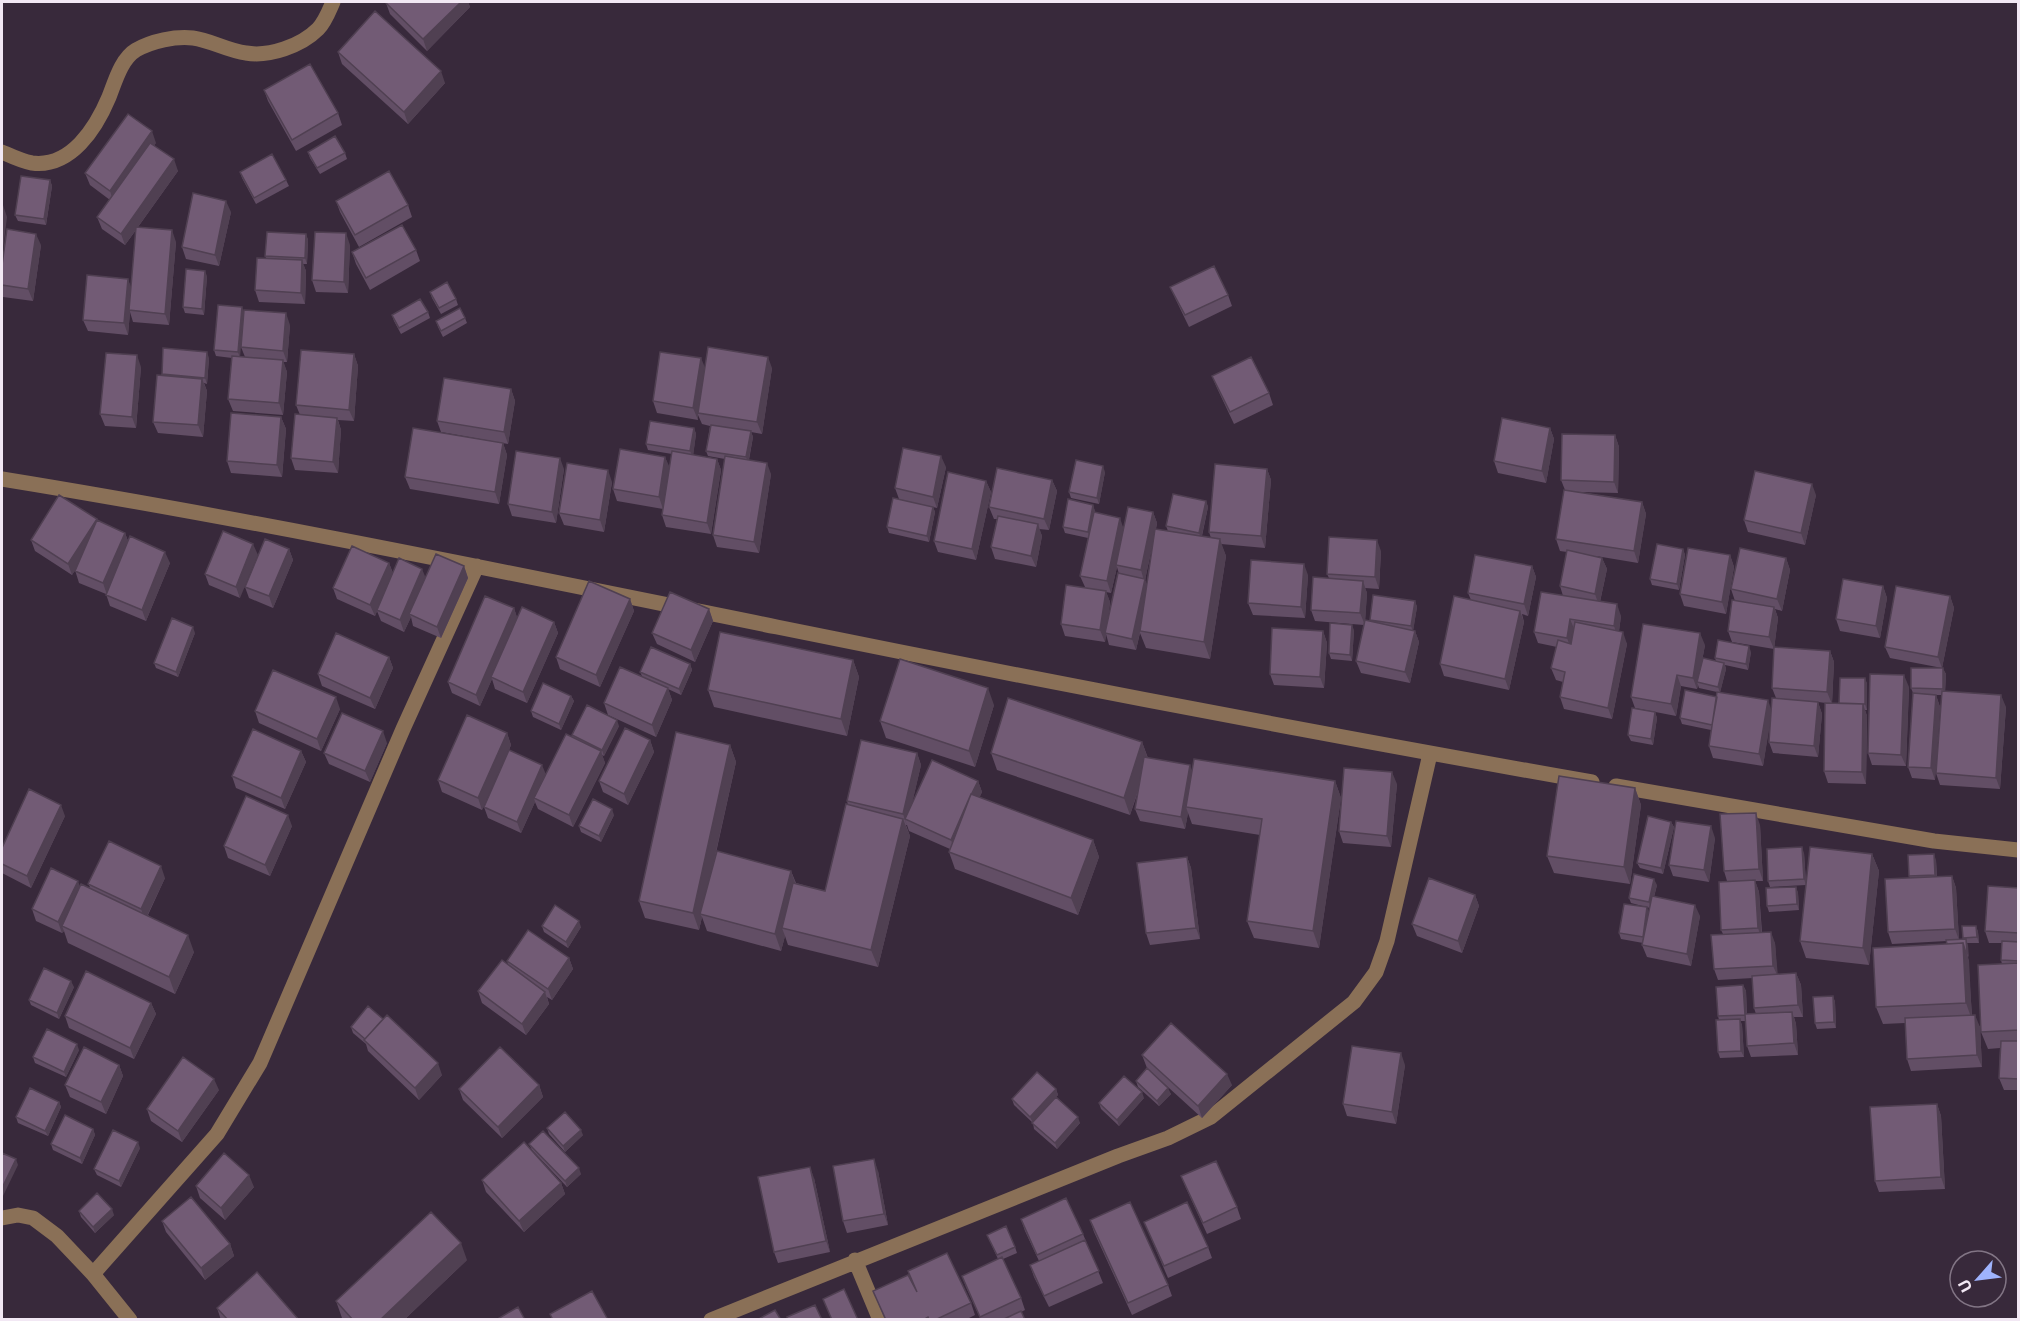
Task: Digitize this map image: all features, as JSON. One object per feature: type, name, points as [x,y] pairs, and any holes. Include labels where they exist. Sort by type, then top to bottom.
[{"type":"street","points":[[2,152],[34,163],[58,160],[78,147],[92,130],[108,100],[120,70],[134,51],[164,39],[195,38],[248,54],[274,52],[296,43],[317,30],[333,2]]},
{"type":"street","points":[[2,479],[477,566],[1430,754],[1934,841],[2019,850]]},
{"type":"street","points":[[93,1274],[217,1134],[260,1063],[403,729],[477,566]]},
{"type":"street","points":[[711,1320],[855,1260],[1168,1138],[1210,1117],[1354,1002],[1376,972],[1387,941],[1430,754]]},
{"type":"street","points":[[2,1218],[18,1215],[33,1218],[57,1236],[93,1274],[130,1320]]},
{"type":"street","points":[[855,1260],[880,1320]]},
{"type":"building","points":[[387,2],[461,2],[423,39]]},
{"type":"building","points":[[375,11],[441,71],[404,112],[338,52]]},
{"type":"building","points":[[310,64],[338,113],[292,140],[264,90]]},
{"type":"building","points":[[128,114],[152,131],[110,191],[85,173]]},
{"type":"building","points":[[335,136],[345,153],[317,168],[308,152]]},
{"type":"building","points":[[150,143],[174,159],[121,234],[97,217]]},
{"type":"building","points":[[272,154],[286,180],[254,198],[240,172]]},
{"type":"building","points":[[389,171],[408,205],[355,235],[336,201]]},
{"type":"building","points":[[21,176],[50,180],[44,219],[15,215]]},
{"type":"building","points":[[193,193],[226,201],[215,255],[182,247]]},
{"type":"building","points":[[402,225],[416,250],[366,278],[352,252]]},
{"type":"building","points":[[136,227],[172,230],[165,314],[129,310]]},
{"type":"building","points":[[7,229],[36,234],[28,289],[2,285]]},
{"type":"building","points":[[267,232],[306,234],[305,258],[265,256]]},
{"type":"building","points":[[315,232],[346,233],[344,282],[312,280]]},
{"type":"building","points":[[257,258],[302,260],[301,293],[255,290]]},
{"type":"building","points":[[1214,266],[1228,295],[1185,315],[1170,287]]},
{"type":"building","points":[[186,269],[205,271],[202,309],[183,307]]},
{"type":"building","points":[[87,275],[128,279],[124,323],[83,320]]},
{"type":"building","points":[[447,282],[456,299],[439,308],[430,292]]},
{"type":"building","points":[[420,299],[428,312],[399,328],[392,315]]},
{"type":"building","points":[[218,305],[242,307],[238,352],[214,350]]},
{"type":"building","points":[[460,308],[465,318],[441,331],[436,321]]},
{"type":"building","points":[[244,310],[286,313],[283,351],[241,347]]},
{"type":"building","points":[[708,347],[768,357],[757,422],[698,413]]},
{"type":"building","points":[[163,348],[207,352],[205,378],[162,374]]},
{"type":"building","points":[[301,350],[354,354],[349,410],[296,405]]},
{"type":"building","points":[[660,352],[701,358],[693,408],[653,401]]},
{"type":"building","points":[[106,353],[137,355],[132,417],[100,414]]},
{"type":"building","points":[[232,356],[283,360],[279,403],[228,399]]},
{"type":"building","points":[[1251,357],[1269,393],[1230,412],[1212,376]]},
{"type":"building","points":[[157,375],[202,379],[198,425],[153,422]]},
{"type":"building","points":[[444,378],[511,389],[504,432],[437,421]]},
{"type":"building","points":[[231,413],[281,417],[277,465],[227,461]]},
{"type":"building","points":[[295,414],[337,418],[333,462],[291,458]]},
{"type":"building","points":[[1502,418],[1550,428],[1542,471],[1494,461]]},
{"type":"building","points":[[650,421],[694,428],[690,451],[646,444]]},
{"type":"building","points":[[711,425],[751,431],[746,457],[706,451]]},
{"type":"building","points":[[413,428],[503,443],[495,492],[405,477]]},
{"type":"building","points":[[1562,434],[1615,435],[1614,482],[1561,480]]},
{"type":"building","points":[[903,448],[941,456],[933,497],[895,488]]},
{"type":"building","points":[[620,449],[665,457],[659,497],[613,489]]},
{"type":"building","points":[[516,451],[560,458],[552,512],[508,504]]},
{"type":"building","points":[[672,451],[717,459],[707,523],[662,515]]},
{"type":"building","points":[[725,456],[767,463],[754,542],[713,535]]},
{"type":"building","points":[[1076,460],[1103,466],[1097,498],[1069,492]]},
{"type":"building","points":[[567,463],[608,470],[600,520],[559,513]]},
{"type":"building","points":[[1215,464],[1267,469],[1261,536],[1209,532]]},
{"type":"building","points":[[997,468],[1052,480],[1044,519],[989,507]]},
{"type":"building","points":[[1755,471],[1812,484],[1801,533],[1744,520]]},
{"type":"building","points":[[948,472],[986,481],[972,549],[934,541]]},
{"type":"building","points":[[1564,490],[1642,502],[1634,551],[1556,539]]},
{"type":"building","points":[[1173,494],[1206,501],[1199,533],[1166,526]]},
{"type":"building","points":[[59,495],[97,519],[68,564],[31,540]]},
{"type":"building","points":[[893,498],[933,507],[927,536],[887,527]]},
{"type":"building","points":[[1068,499],[1093,505],[1088,532],[1063,527]]},
{"type":"building","points":[[1128,507],[1153,512],[1141,570],[1116,565]]},
{"type":"building","points":[[1094,512],[1120,518],[1107,581],[1080,576]]},
{"type":"building","points":[[998,516],[1038,524],[1031,556],[991,547]]},
{"type":"building","points":[[97,520],[125,533],[103,583],[75,571]]},
{"type":"building","points":[[1155,529],[1220,539],[1204,642],[1140,631]]},
{"type":"building","points":[[223,531],[253,544],[236,587],[205,574]]},
{"type":"building","points":[[130,536],[165,552],[142,610],[106,595]]},
{"type":"building","points":[[1329,537],[1377,540],[1375,577],[1327,574]]},
{"type":"building","points":[[265,539],[289,549],[269,596],[245,587]]},
{"type":"building","points":[[1657,544],[1683,549],[1677,584],[1650,579]]},
{"type":"building","points":[[352,546],[389,563],[370,605],[333,588]]},
{"type":"building","points":[[1688,548],[1730,555],[1722,602],[1680,594]]},
{"type":"building","points":[[1740,548],[1786,558],[1777,599],[1731,589]]},
{"type":"building","points":[[1567,550],[1602,558],[1595,594],[1560,586]]},
{"type":"building","points":[[436,554],[464,566],[437,627],[409,614]]},
{"type":"building","points":[[1475,555],[1532,566],[1524,604],[1468,593]]},
{"type":"building","points":[[399,558],[422,569],[400,620],[377,610]]},
{"type":"building","points":[[1251,560],[1304,564],[1301,607],[1248,603]]},
{"type":"building","points":[[1118,573],[1145,579],[1132,639],[1105,633]]},
{"type":"building","points":[[1313,577],[1363,581],[1360,613],[1311,610]]},
{"type":"building","points":[[1843,579],[1883,586],[1876,626],[1836,619]]},
{"type":"building","points":[[589,581],[630,599],[596,675],[556,657]]},
{"type":"building","points":[[1066,585],[1106,591],[1100,630],[1061,624]]},
{"type":"building","points":[[1896,586],[1950,596],[1938,657],[1885,647]]},
{"type":"building","points":[[670,592],[709,609],[691,650],[652,633]]},
{"type":"building","points":[[1541,592],[1617,604],[1614,626],[1570,619],[1567,638],[1534,632]]},
{"type":"building","points":[[1373,595],[1415,601],[1411,626],[1370,620]]},
{"type":"building","points":[[485,596],[514,608],[476,695],[448,682]]},
{"type":"building","points":[[1454,596],[1520,611],[1505,679],[1440,664]]},
{"type":"building","points":[[1732,600],[1774,607],[1769,637],[1728,631]]},
{"type":"building","points":[[522,607],[554,622],[523,692],[491,677]]},
{"type":"building","points":[[172,618],[193,627],[176,672],[154,663]]},
{"type":"building","points":[[1365,620],[1415,631],[1405,672],[1356,661]]},
{"type":"building","points":[[1575,622],[1623,632],[1608,708],[1560,697],[1565,672],[1551,668],[1558,640],[1571,644]]},
{"type":"building","points":[[1330,623],[1352,625],[1350,655],[1329,653]]},
{"type":"building","points":[[1643,624],[1700,633],[1693,678],[1677,675],[1671,704],[1631,697]]},
{"type":"building","points":[[1272,628],[1323,631],[1320,677],[1270,674]]},
{"type":"building","points":[[720,632],[853,660],[841,719],[708,690]]},
{"type":"building","points":[[336,633],[389,657],[370,698],[318,674]]},
{"type":"building","points":[[1718,640],[1749,646],[1746,664],[1715,658]]},
{"type":"building","points":[[651,647],[690,664],[679,689],[640,672]]},
{"type":"building","points":[[1774,647],[1830,651],[1827,692],[1772,688]]},
{"type":"building","points":[[1703,658],[1724,663],[1718,687],[1697,682]]},
{"type":"building","points":[[900,659],[988,688],[969,751],[880,721]]},
{"type":"building","points":[[620,667],[668,688],[652,725],[604,703]]},
{"type":"building","points":[[1911,668],[1943,668],[1943,689],[1911,688]]},
{"type":"building","points":[[273,670],[336,697],[317,739],[255,711]]},
{"type":"building","points":[[1870,674],[1904,675],[1901,755],[1868,753]]},
{"type":"building","points":[[1840,678],[1865,678],[1865,704],[1839,703]]},
{"type":"building","points":[[543,683],[571,696],[559,724],[531,711]]},
{"type":"building","points":[[1685,690],[1717,697],[1712,725],[1680,718]]},
{"type":"building","points":[[1942,691],[2001,695],[1996,778],[1936,773]]},
{"type":"building","points":[[1717,692],[1768,700],[1759,754],[1709,746]]},
{"type":"building","points":[[1913,693],[1936,695],[1931,768],[1908,767]]},
{"type":"building","points":[[1008,698],[1142,742],[1124,798],[991,753]]},
{"type":"building","points":[[1772,698],[1818,702],[1814,746],[1769,742]]},
{"type":"building","points":[[1825,703],[1863,704],[1862,772],[1824,771]]},
{"type":"building","points":[[587,705],[617,720],[602,750],[572,735]]},
{"type":"building","points":[[1632,708],[1655,712],[1651,739],[1628,735]]},
{"type":"building","points":[[342,713],[383,731],[365,771],[324,753]]},
{"type":"building","points":[[467,715],[507,733],[478,798],[438,780]]},
{"type":"building","points":[[625,728],[650,740],[624,794],[599,781]]},
{"type":"building","points":[[253,729],[301,751],[281,798],[232,776]]},
{"type":"building","points":[[676,732],[730,745],[693,913],[639,901]]},
{"type":"building","points":[[566,734],[601,751],[569,815],[534,798]]},
{"type":"building","points":[[861,740],[917,753],[903,814],[847,801]]},
{"type":"building","points":[[509,750],[542,765],[517,822],[484,807]]},
{"type":"building","points":[[1144,757],[1190,765],[1181,817],[1135,809]]},
{"type":"building","points":[[1194,759],[1335,781],[1313,931],[1247,921],[1262,819],[1186,807]]},
{"type":"building","points":[[932,760],[978,781],[951,840],[905,819]]},
{"type":"building","points":[[1344,768],[1392,772],[1387,836],[1339,831]]},
{"type":"building","points":[[1559,776],[1635,788],[1624,867],[1547,856]]},
{"type":"building","points":[[29,789],[61,805],[27,876],[2,864],[2,848]]},
{"type":"building","points":[[971,794],[1093,840],[1071,898],[949,852]]},
{"type":"building","points":[[246,796],[288,815],[265,865],[224,846]]},
{"type":"building","points":[[593,799],[612,809],[599,836],[579,826]]},
{"type":"building","points":[[846,804],[903,819],[871,950],[782,928],[793,883],[825,891]]},
{"type":"building","points":[[1756,813],[1759,869],[1724,871],[1720,814]]},
{"type":"building","points":[[1648,816],[1671,822],[1661,868],[1637,863]]},
{"type":"building","points":[[1676,821],[1711,826],[1704,870],[1669,865]]},
{"type":"building","points":[[109,841],[161,866],[141,909],[88,884]]},
{"type":"building","points":[[1802,847],[1804,879],[1768,881],[1767,849]]},
{"type":"building","points":[[1810,847],[1872,854],[1863,948],[1800,941]]},
{"type":"building","points":[[717,851],[791,871],[775,934],[700,914]]},
{"type":"building","points":[[1934,854],[1935,875],[1909,876],[1908,855]]},
{"type":"building","points":[[1187,857],[1196,928],[1146,933],[1137,863]]},
{"type":"building","points":[[51,868],[78,881],[58,922],[32,909]]},
{"type":"building","points":[[1634,874],[1654,879],[1649,902],[1629,898]]},
{"type":"building","points":[[1952,876],[1955,929],[1888,932],[1885,879]]},
{"type":"building","points":[[1429,878],[1475,895],[1458,941],[1412,924]]},
{"type":"building","points":[[1755,880],[1758,928],[1721,930],[1719,882]]},
{"type":"building","points":[[81,884],[188,935],[169,977],[62,926]]},
{"type":"building","points":[[1988,886],[2019,888],[2019,933],[1985,931]]},
{"type":"building","points":[[1796,887],[1797,904],[1767,906],[1766,888]]},
{"type":"building","points":[[1652,896],[1695,905],[1687,954],[1642,945]]},
{"type":"building","points":[[1624,904],[1647,907],[1643,937],[1619,933]]},
{"type":"building","points":[[555,905],[579,921],[566,942],[542,926]]},
{"type":"building","points":[[1962,926],[1976,926],[1977,937],[1963,938]]},
{"type":"building","points":[[528,930],[569,958],[548,989],[507,961]]},
{"type":"building","points":[[1771,932],[1773,966],[1714,969],[1711,935]]},
{"type":"building","points":[[1966,939],[1967,953],[1963,943],[1947,944],[1946,940]]},
{"type":"building","points":[[2002,941],[2019,942],[2019,961],[2001,960]]},
{"type":"building","points":[[1963,943],[1966,1003],[1876,1007],[1873,948]]},
{"type":"building","points":[[502,960],[545,992],[522,1024],[478,991]]},
{"type":"building","points":[[2019,963],[2019,1030],[1981,1032],[1978,965]]},
{"type":"building","points":[[44,968],[71,981],[57,1013],[29,1000]]},
{"type":"building","points":[[86,971],[151,1003],[130,1048],[65,1016]]},
{"type":"building","points":[[1796,973],[1798,1005],[1754,1008],[1752,976]]},
{"type":"building","points":[[1743,985],[1745,1015],[1718,1016],[1716,987]]},
{"type":"building","points":[[1833,996],[1834,1022],[1815,1023],[1813,997]]},
{"type":"building","points":[[368,1006],[383,1019],[365,1039],[351,1027]]},
{"type":"building","points":[[1792,1012],[1794,1043],[1747,1046],[1745,1014]]},
{"type":"building","points":[[387,1015],[438,1063],[415,1088],[364,1040]]},
{"type":"building","points":[[1975,1015],[1977,1055],[1907,1059],[1905,1018]]},
{"type":"building","points":[[1740,1019],[1741,1051],[1718,1052],[1716,1020]]},
{"type":"building","points":[[1171,1023],[1227,1074],[1198,1106],[1142,1055]]},
{"type":"building","points":[[47,1029],[77,1044],[64,1072],[33,1057]]},
{"type":"building","points":[[2001,1041],[2019,1041],[2019,1079],[1999,1078]]},
{"type":"building","points":[[1352,1046],[1401,1053],[1392,1112],[1343,1104]]},
{"type":"building","points":[[84,1047],[119,1065],[101,1102],[65,1085]]},
{"type":"building","points":[[500,1047],[539,1085],[498,1127],[459,1089]]},
{"type":"building","points":[[183,1057],[214,1079],[178,1131],[147,1109]]},
{"type":"building","points":[[1147,1068],[1168,1088],[1157,1101],[1136,1081]]},
{"type":"building","points":[[1037,1072],[1056,1089],[1030,1117],[1012,1099]]},
{"type":"building","points":[[1124,1076],[1142,1092],[1117,1120],[1099,1103]]},
{"type":"building","points":[[30,1088],[59,1102],[45,1131],[16,1117]]},
{"type":"building","points":[[1056,1097],[1078,1117],[1055,1143],[1032,1123]]},
{"type":"building","points":[[1937,1104],[1941,1177],[1875,1181],[1870,1107]]},
{"type":"building","points":[[565,1112],[581,1130],[563,1146],[547,1128]]},
{"type":"building","points":[[65,1115],[93,1129],[80,1158],[51,1144]]},
{"type":"building","points":[[113,1130],[138,1142],[119,1181],[94,1169]]},
{"type":"building","points":[[543,1131],[579,1168],[565,1181],[529,1144]]},
{"type":"building","points":[[524,1142],[561,1183],[519,1221],[482,1180]]},
{"type":"building","points":[[2,1153],[16,1159],[2,1188]]},
{"type":"building","points":[[224,1153],[249,1175],[221,1208],[196,1186]]},
{"type":"building","points":[[874,1159],[884,1214],[843,1221],[833,1166]]},
{"type":"building","points":[[1216,1161],[1237,1207],[1203,1223],[1181,1176]]},
{"type":"building","points":[[810,1167],[826,1241],[774,1252],[758,1177]]},
{"type":"building","points":[[97,1193],[112,1209],[93,1227],[79,1211]]},
{"type":"building","points":[[191,1197],[230,1244],[201,1268],[162,1221]]},
{"type":"building","points":[[1066,1198],[1083,1234],[1037,1255],[1021,1219]]},
{"type":"building","points":[[1130,1202],[1168,1285],[1128,1303],[1090,1220]]},
{"type":"building","points":[[1187,1202],[1208,1247],[1164,1266],[1144,1222]]},
{"type":"building","points":[[431,1212],[461,1243],[380,1320],[353,1320],[336,1301]]},
{"type":"building","points":[[1006,1226],[1015,1247],[997,1255],[987,1235]]},
{"type":"building","points":[[1085,1240],[1099,1271],[1044,1296],[1030,1265]]},
{"type":"building","points":[[947,1253],[971,1303],[935,1320],[929,1320],[928,1317],[923,1320],[886,1320],[873,1291],[908,1275],[917,1292],[908,1271]]},
{"type":"building","points":[[1002,1257],[1021,1298],[980,1317],[962,1276]]},
{"type":"building","points":[[257,1272],[299,1320],[228,1320],[217,1308]]},
{"type":"building","points":[[844,1289],[858,1320],[832,1320],[823,1299]]},
{"type":"building","points":[[592,1291],[608,1320],[553,1320],[550,1314]]},
{"type":"building","points":[[815,1305],[822,1320],[788,1320],[787,1317]]},
{"type":"building","points":[[518,1307],[525,1320],[496,1320]]},
{"type":"building","points":[[775,1310],[781,1320],[757,1320]]},
{"type":"building","points":[[1021,1311],[1025,1320],[1002,1320]]}]
